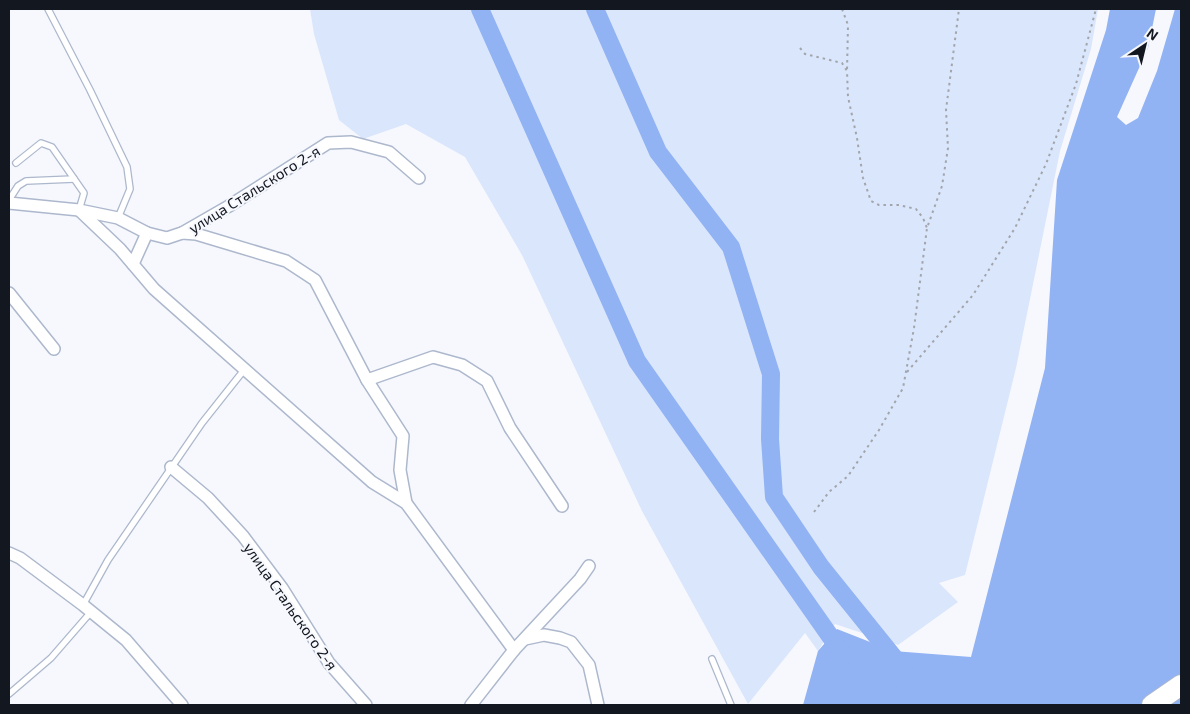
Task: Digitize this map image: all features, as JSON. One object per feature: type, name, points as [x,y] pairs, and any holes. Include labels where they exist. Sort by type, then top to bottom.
[{"type":"highway","points":[[1152,705],[1181,685]]},
{"type":"street","name":"улица Стальского 2-я","points":[[182,233],[230,206],[328,143],[351,142],[389,152],[419,178]]},
{"type":"street","points":[[9,202],[79,210],[118,218],[147,233],[167,238],[182,233]]},
{"type":"street","name":"улица Стальского 2-я","points":[[79,210],[120,249],[154,290],[372,482],[406,503],[514,650]]},
{"type":"street","points":[[133,264],[147,233]]},
{"type":"street","name":"улица Стальского 2-я","points":[[182,233],[196,234],[286,262],[315,280],[367,380],[403,436],[400,470],[406,503]]},
{"type":"street","points":[[9,293],[54,349]]},
{"type":"street","points":[[367,380],[433,357],[462,365],[487,381],[510,428],[562,506]]},
{"type":"street","name":"улица Стальского 2-я","points":[[171,467],[208,498],[243,536],[282,588],[329,663],[366,705]]},
{"type":"street","points":[[9,552],[20,558],[87,608],[126,640],[182,705]]},
{"type":"street","points":[[471,705],[514,650],[580,579],[588,566]]},
{"type":"street","points":[[525,639],[544,635],[571,642],[588,665],[598,705]]},
{"type":"lane","points":[[48,9],[127,167],[130,188],[118,218]]},
{"type":"lane","points":[[16,163],[41,143],[52,147],[84,193],[79,210]]},
{"type":"lane","points":[[9,202],[18,186],[26,181],[74,179]]},
{"type":"lane","points":[[9,694],[51,658],[87,608],[108,560],[202,423],[244,370]]},
{"type":"lane","points":[[712,659],[731,705]]},
{"type":"path","points":[[842,9],[848,25],[848,97],[858,138],[863,178],[871,201],[879,206],[899,205],[916,209],[923,218],[927,228]]},
{"type":"path","points":[[814,512],[829,492],[848,476],[879,430],[903,388],[914,328],[927,228],[942,186],[948,148],[946,110],[959,9]]},
{"type":"path","points":[[906,374],[973,295],[1015,228],[1046,164],[1073,92],[1096,9]]},
{"type":"path","points":[[800,48],[805,54],[842,63],[848,71]]},
{"type":"shaded area","points":[[310,9],[1098,9],[1091,49],[1060,151],[1016,368],[965,575],[939,583],[958,602],[898,645],[835,624],[818,651],[805,633],[748,704],[642,511],[522,255],[465,157],[406,124],[363,139],[339,120],[314,34]]},
{"type":"water","points":[[1110,9],[1156,9],[1148,48],[1117,117],[1126,125],[1138,118],[1157,71],[1175,9],[1181,9],[1181,705],[803,705],[818,651],[837,629],[893,651],[971,657],[1045,368],[1057,180],[1106,30]]},
{"type":"waterway","points":[[480,9],[637,361],[844,656]]},
{"type":"waterway","points":[[595,9],[658,152],[731,247],[771,374],[770,439],[774,497],[821,567],[904,670],[907,705]]}]
